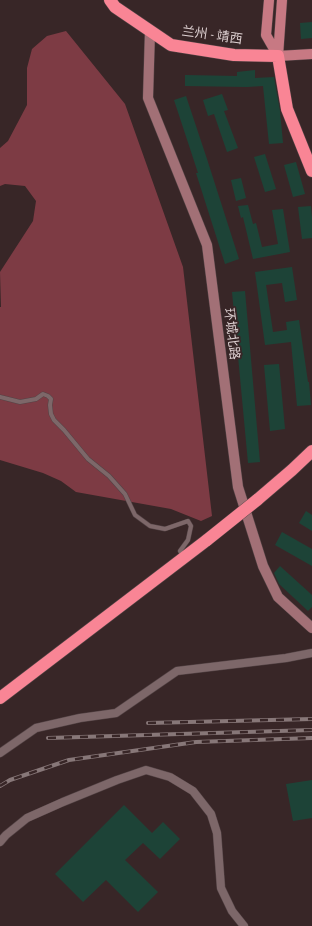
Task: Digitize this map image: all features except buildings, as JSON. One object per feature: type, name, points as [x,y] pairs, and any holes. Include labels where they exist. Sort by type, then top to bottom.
[{"type":"highway","name":"兰州 - 靖西","points":[[110,0],[115,7],[171,45],[234,55],[278,56]]},
{"type":"highway","points":[[278,56],[287,110],[312,171]]},
{"type":"highway","points":[[0,698],[207,540],[257,500],[312,451]]},
{"type":"main road","points":[[269,0],[266,35],[278,56]]},
{"type":"main road","points":[[278,56],[282,0]]},
{"type":"main road","points":[[278,56],[312,54]]},
{"type":"street","name":"环城北路","points":[[150,31],[148,98],[207,244],[238,486],[263,566],[278,597],[312,628]]},
{"type":"street","points":[[0,753],[36,728],[80,718],[116,713],[177,671],[286,658],[312,653]]},
{"type":"street","points":[[0,842],[6,835],[27,818],[117,780],[146,770],[170,777],[193,791],[211,814],[217,833],[221,888],[232,911],[244,926]]},
{"type":"lane","points":[[0,397],[20,402],[36,399],[43,394],[48,396],[51,399],[51,414],[54,420],[88,459],[109,476],[125,494],[135,515],[150,526],[165,529],[188,522],[191,526],[188,540],[180,551],[184,558]]},
{"type":"shaded area","points":[[66,31],[125,104],[183,267],[212,516],[201,521],[171,509],[76,492],[61,481],[43,473],[0,460],[0,272],[33,221],[36,201],[25,186],[5,184],[0,186],[0,148],[8,141],[27,105],[27,68],[32,49],[47,36]]},
{"type":"railway","points":[[148,723],[312,719]]},
{"type":"railway","points":[[48,738],[312,730]]},
{"type":"railway","points":[[0,786],[10,780],[69,760],[196,742],[312,738]]}]
